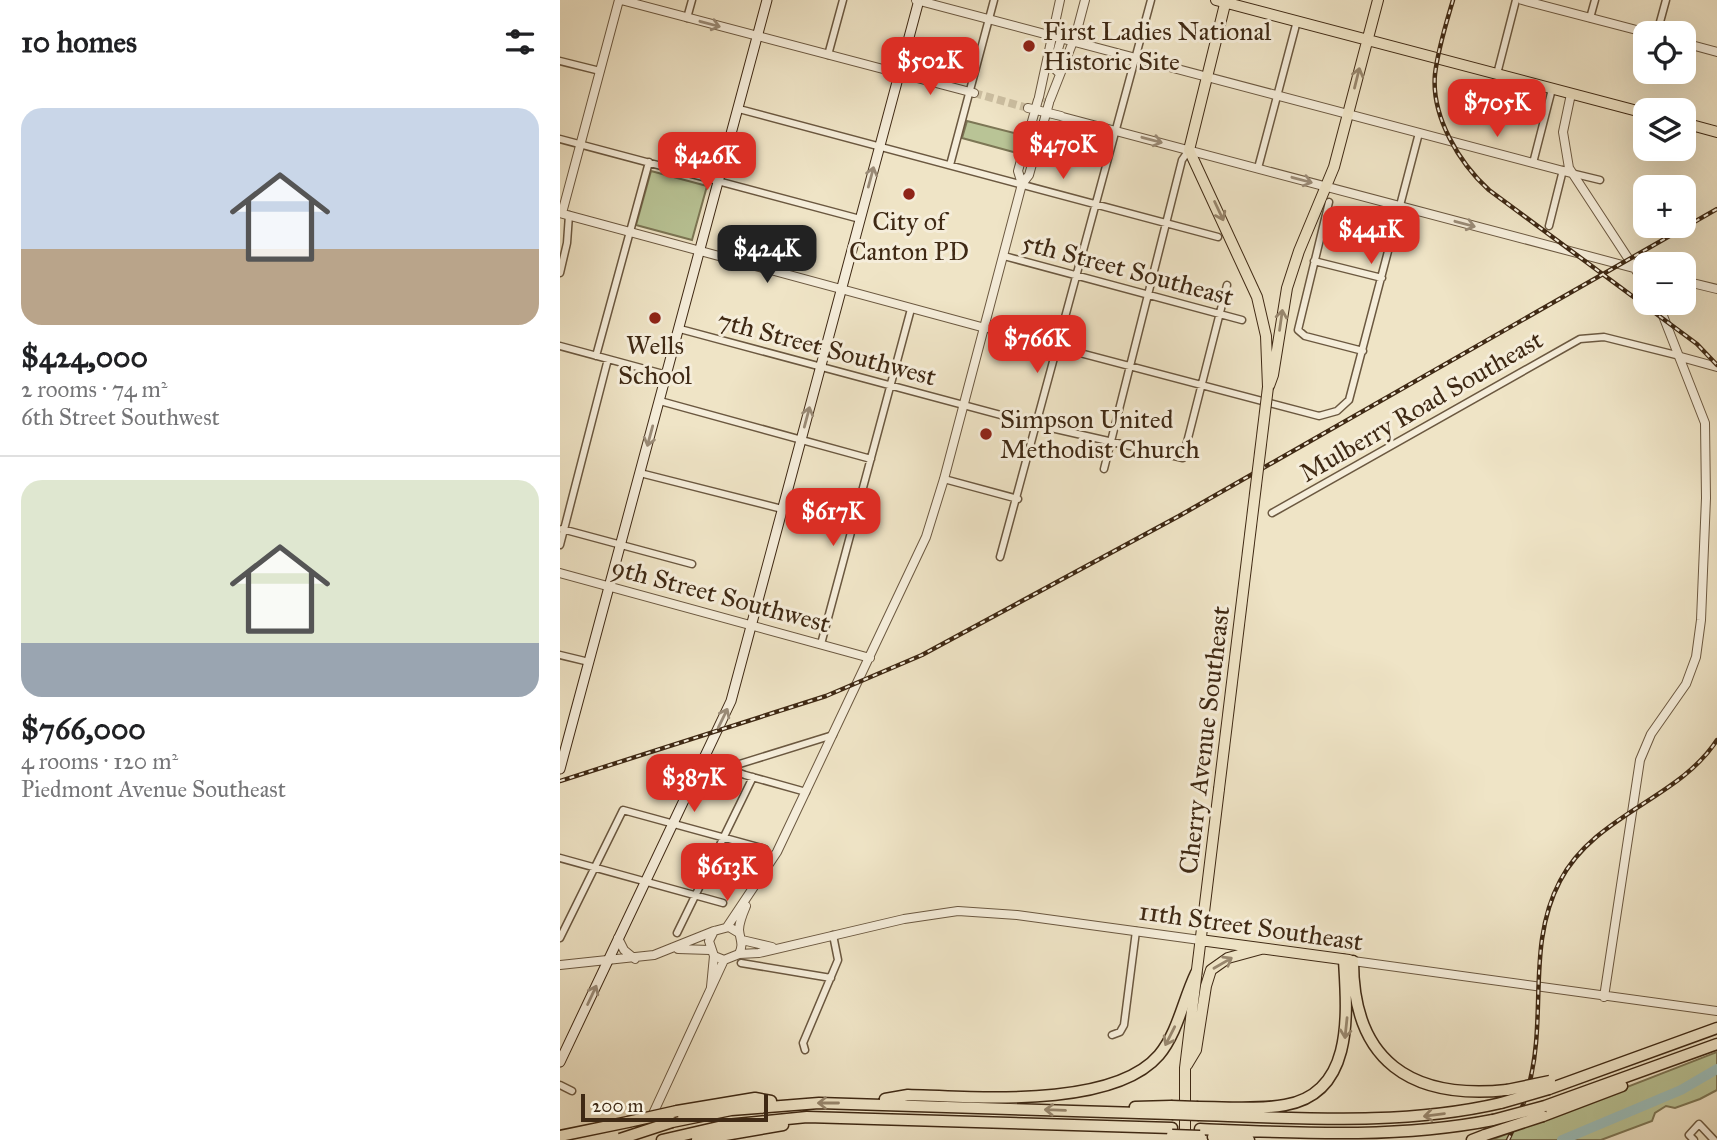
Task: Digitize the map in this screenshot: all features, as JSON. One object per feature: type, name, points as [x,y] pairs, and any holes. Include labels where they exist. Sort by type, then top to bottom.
[{"type":"highway","points":[[1349,960],[1359,1018],[1374,1046],[1392,1065],[1416,1080],[1442,1089],[1473,1093],[1550,1085]]},
{"type":"highway","points":[[1199,1111],[1286,1105],[1304,1100],[1319,1089],[1333,1070],[1346,1035],[1349,960]]},
{"type":"highway","points":[[866,1103],[908,1095],[1000,1097],[1045,1094],[1101,1088],[1124,1081],[1150,1065],[1166,1044],[1196,973]]},
{"type":"highway","points":[[560,1136],[628,1122],[791,1104],[866,1103],[1083,1111],[1171,1110],[1388,1119],[1444,1114],[1501,1103],[1717,1028]]},
{"type":"highway","points":[[1472,1140],[1670,1060],[1717,1044]]},
{"type":"highway","points":[[663,1140],[708,1128],[766,1119],[866,1117],[1096,1125],[1200,1133],[1369,1134],[1433,1130],[1544,1111]]},
{"type":"highway","points":[[618,1139],[675,1116]]},
{"type":"highway","points":[[697,1140],[755,1128],[866,1117]]},
{"type":"highway","points":[[1200,1133],[1250,1140]]},
{"type":"main road","points":[[561,763],[767,0]]},
{"type":"main road","points":[[560,1062],[731,701],[918,0]]},
{"type":"main road","name":"Cherry Avenue Southeast","points":[[1268,387],[1273,375],[1290,276],[1328,187],[1378,0]]},
{"type":"main road","points":[[1189,150],[1223,1],[1633,110]]},
{"type":"main road","points":[[1696,125],[1716,128]]},
{"type":"main road","name":"Cherry Avenue Southeast","points":[[1185,1140],[1185,1068],[1268,387],[1266,336],[1258,302],[1189,150]]},
{"type":"main road","name":"11th Street Southeast","points":[[1200,940],[1349,960]]},
{"type":"main road","points":[[1185,1068],[1196,1050],[1204,992],[1212,970],[1228,958],[1261,949]]},
{"type":"street","points":[[560,273],[567,243],[564,214],[580,144],[620,0],[971,92]]},
{"type":"street","points":[[687,18],[692,0]]},
{"type":"street","points":[[828,55],[843,0]]},
{"type":"street","points":[[918,0],[1600,180]]},
{"type":"street","points":[[950,165],[994,0]]},
{"type":"street","points":[[1058,72],[1054,67],[1060,0]]},
{"type":"street","points":[[1022,184],[1018,172],[1023,154],[1041,104],[1071,41],[1085,0]]},
{"type":"street","points":[[1000,557],[1018,499],[1151,0]]},
{"type":"street","points":[[1497,74],[1516,0]]},
{"type":"street","points":[[1523,0],[1633,29]]},
{"type":"street","points":[[1590,18],[1595,0]]},
{"type":"street","points":[[1660,21],[1666,0]]},
{"type":"street","points":[[1258,168],[1297,21]]},
{"type":"street","points":[[560,965],[635,959],[675,948],[727,927],[778,852],[926,537],[944,479],[1022,184],[1034,157],[1043,82],[1057,38]]},
{"type":"street","points":[[1696,46],[1717,52]]},
{"type":"street","points":[[560,61],[600,71]]},
{"type":"street","points":[[1532,163],[1552,89]]},
{"type":"street","points":[[1549,226],[1567,172],[1563,141],[1571,94]]},
{"type":"street","points":[[1041,104],[1062,116],[1116,131],[1633,268]]},
{"type":"street","points":[[739,109],[1218,237]]},
{"type":"street","points":[[564,214],[1319,416],[1337,411],[1349,400],[1419,134]]},
{"type":"street","points":[[560,139],[860,219]]},
{"type":"street","points":[[1104,469],[1182,160],[1189,150]]},
{"type":"street","points":[[1023,154],[1034,157]]},
{"type":"street","points":[[596,356],[649,162]]},
{"type":"street","points":[[1567,172],[1633,267]]},
{"type":"street","points":[[1329,202],[1299,331],[1305,336],[1363,351]]},
{"type":"street","name":"5th Street Southeast","points":[[1004,256],[1242,320]]},
{"type":"street","points":[[1314,261],[1381,278]]},
{"type":"street","points":[[1696,284],[1717,289]]},
{"type":"street","points":[[1202,386],[1227,285]]},
{"type":"street","points":[[821,644],[911,309]]},
{"type":"street","points":[[1604,997],[1640,760],[1651,734],[1686,684],[1693,667],[1700,634],[1707,437],[1703,414],[1663,315]]},
{"type":"street","name":"7th Street Southwest","points":[[680,329],[1038,425],[1183,458],[1202,386]]},
{"type":"street","name":"Mulberry Road Southeast","points":[[1272,513],[1570,344],[1591,337],[1607,337],[1681,357]]},
{"type":"street","points":[[560,346],[667,374]]},
{"type":"street","points":[[1681,357],[1717,367]]},
{"type":"street","points":[[560,545],[608,359]]},
{"type":"street","points":[[660,401],[871,459]]},
{"type":"street","points":[[640,473],[853,527]]},
{"type":"street","points":[[944,479],[1018,499]]},
{"type":"street","points":[[562,529],[692,565]]},
{"type":"street","name":"9th Street Southwest","points":[[560,573],[870,658]]},
{"type":"street","points":[[560,655],[589,662]]},
{"type":"street","points":[[730,767],[833,735]]},
{"type":"street","points":[[703,759],[806,792]]},
{"type":"street","points":[[677,933],[753,777]]},
{"type":"street","points":[[560,938],[623,810],[765,849]]},
{"type":"street","points":[[560,858],[723,903]]},
{"type":"street","points":[[740,959],[740,936],[750,896]]},
{"type":"street","name":"11th Street Southeast","points":[[740,959],[833,935],[931,914],[958,911],[990,911],[1200,940]]},
{"type":"street","points":[[560,920],[568,922]]},
{"type":"street","points":[[727,927],[740,936]]},
{"type":"street","points":[[711,989],[712,953],[709,941],[713,931]]},
{"type":"street","points":[[1112,1035],[1124,1028],[1136,931]]},
{"type":"street","points":[[805,1050],[803,1043],[838,955],[833,935]]},
{"type":"street","name":"11th Street Southeast","points":[[740,936],[765,947],[782,947]]},
{"type":"street","points":[[618,938],[624,950],[635,959]]},
{"type":"street","points":[[675,948],[712,953],[724,960],[740,959],[831,978]]},
{"type":"street","points":[[641,1140],[724,960]]},
{"type":"street","name":"11th Street Southeast","points":[[1349,960],[1717,1011]]},
{"type":"street","points":[[560,1086],[572,1091]]},
{"type":"street","points":[[1694,1140],[1689,1135],[1699,1124],[1714,1140]]},
{"type":"green space","points":[[967,121],[1022,135],[1017,153],[962,138]]},
{"type":"green space","points":[[651,171],[707,186],[692,240],[636,225]]},
{"type":"green space","points":[[1717,1052],[1717,1090],[1675,1108],[1666,1106],[1655,1113],[1652,1121],[1601,1140],[1491,1140]]},
{"type":"waterway","points":[[1562,1140],[1681,1090],[1717,1069]]},
{"type":"tunnel","points":[[974,93],[1028,108]]},
{"type":"tunnel","points":[[1043,102],[1044,98]]},
{"type":"railway","points":[[1453,0],[1438,55],[1435,90],[1442,122],[1467,166],[1489,190],[1697,344],[1717,365]]},
{"type":"railway","points":[[560,781],[826,696],[922,655],[1179,516],[1717,209]]},
{"type":"railway","points":[[1508,1140],[1519,1117],[1533,1069],[1542,940],[1551,900],[1560,881],[1575,858],[1594,839],[1681,777],[1701,760],[1717,740]]},
{"type":"place","name":"First Ladies National Historic Site","points":[[1029,46]]},
{"type":"place","name":"City of Canton PD","points":[[909,194]]},
{"type":"place","name":"Wells School","points":[[655,318]]},
{"type":"place","name":"Simpson United Methodist Church","points":[[986,434]]}]
